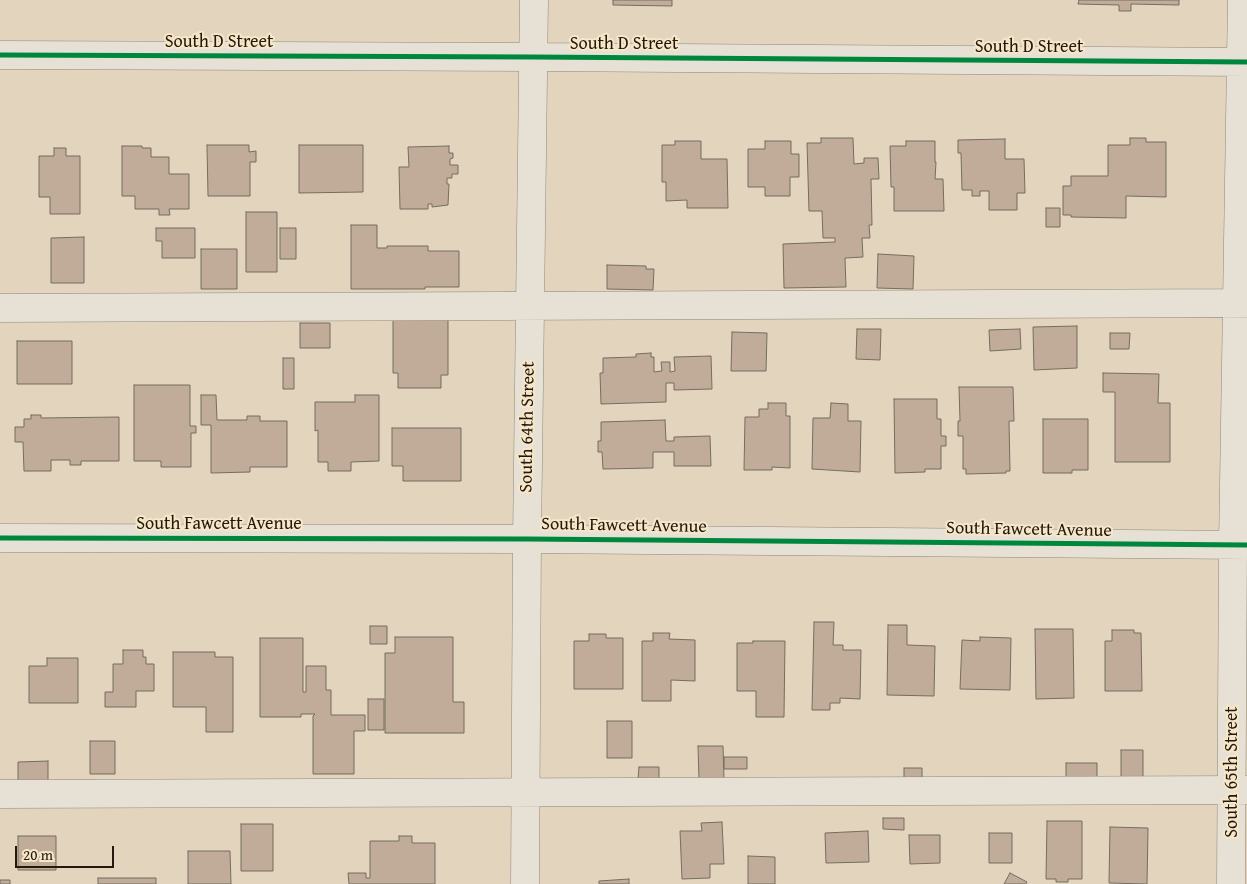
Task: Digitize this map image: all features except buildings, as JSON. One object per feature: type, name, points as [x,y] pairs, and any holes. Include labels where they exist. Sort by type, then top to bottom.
[{"type":"street","name":"South 64th Street","points":[[525,884],[526,539],[534,0]]},
{"type":"street","name":"South 65th Street","points":[[1231,884],[1239,790],[1244,62],[1242,0]]},
{"type":"street","name":"South D Street","points":[[0,56],[533,57],[1244,62]]},
{"type":"street","points":[[0,308],[1242,303]]},
{"type":"street","name":"South Fawcett Avenue","points":[[0,538],[526,539],[1240,545]]},
{"type":"street","points":[[0,794],[1239,790]]},
{"type":"cycle path","points":[[0,55],[1247,62]]},
{"type":"cycle path","points":[[0,538],[527,539],[1247,545]]}]
